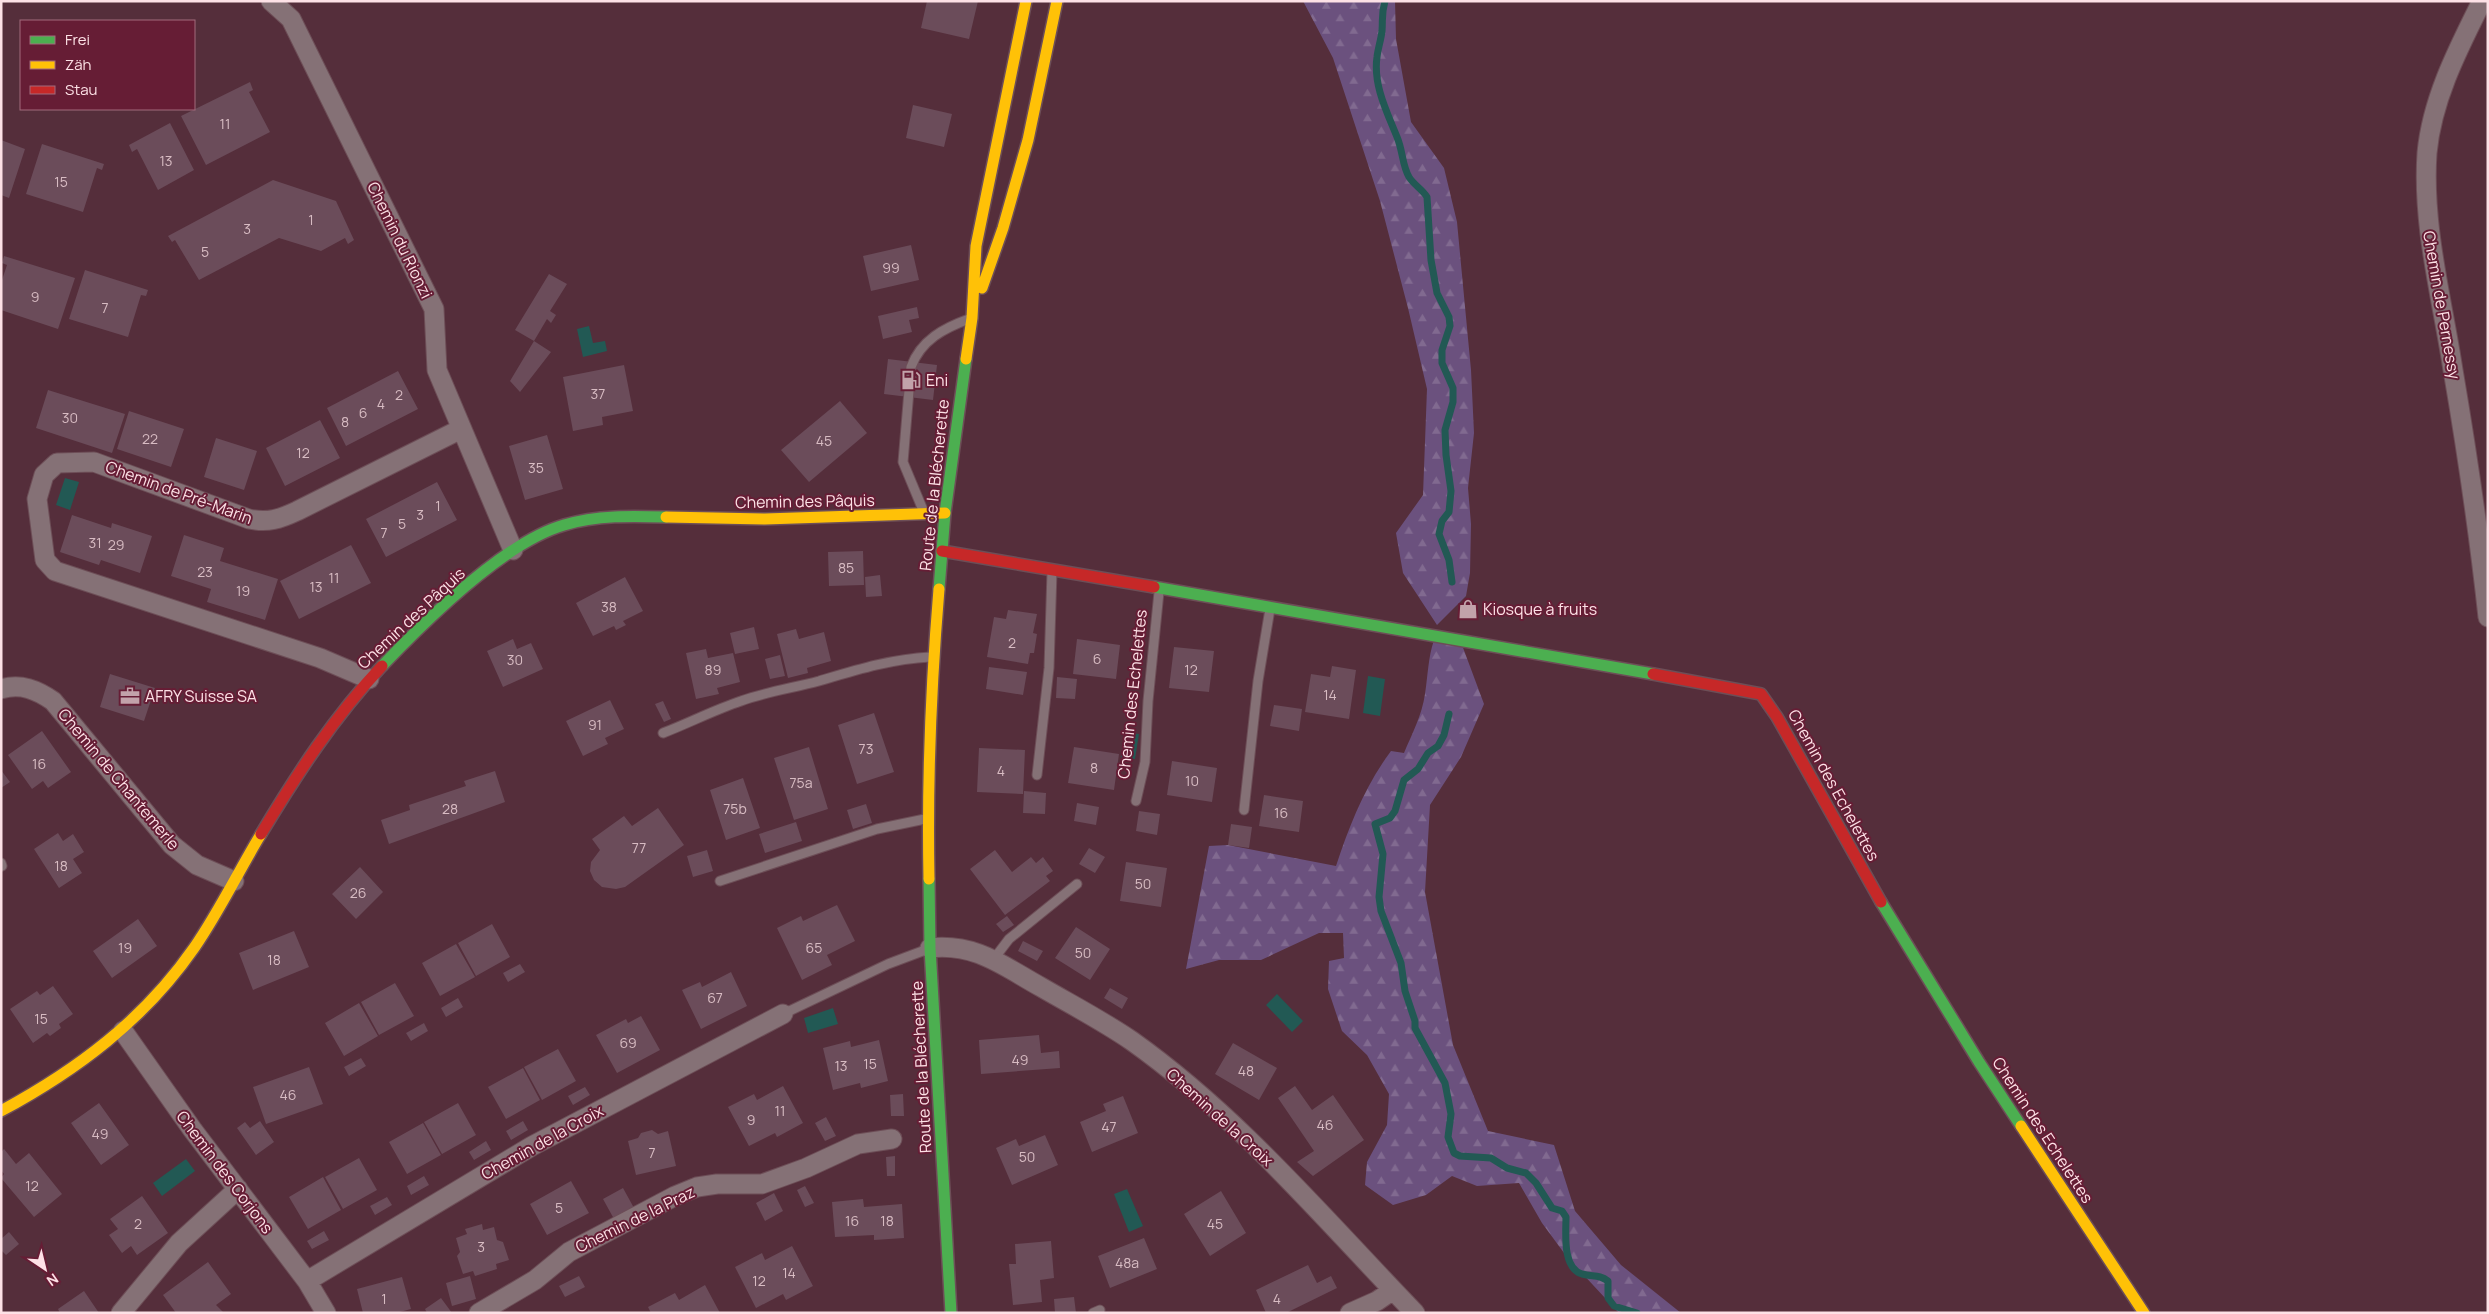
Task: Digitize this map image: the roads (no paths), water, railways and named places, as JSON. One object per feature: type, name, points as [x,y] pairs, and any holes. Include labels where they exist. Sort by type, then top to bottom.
[{"type":"street","name":"Chemin du Rionzi","points":[[271,1],[291,19],[434,309],[437,370],[513,550]]},
{"type":"street","name":"Route de la Blécherette","points":[[951,1313],[930,948],[928,819],[933,657],[945,512],[972,318],[976,246],[1026,1]]},
{"type":"street","name":"Route de la Blécherette","points":[[972,318],[1003,228],[1028,140],[1057,1]]},
{"type":"street","name":"Chemin de Pernessy","points":[[2482,1],[2453,61],[2434,114],[2428,153],[2427,217],[2454,370],[2481,555],[2488,617]]},
{"type":"street","name":"Chemin de Pré-Marin","points":[[369,679],[320,658],[55,571],[45,560],[36,499],[44,475],[57,463],[94,462],[250,519],[264,522],[280,520],[461,428]]},
{"type":"street","name":"Chemin des Pâquis","points":[[1,1111],[54,1082],[123,1031],[180,967],[215,915],[301,768],[369,679],[448,602],[513,550],[543,533],[563,525],[577,521],[611,518],[740,519],[945,512]]},
{"type":"street","name":"Chemin des Echelettes","points":[[942,551],[1447,637],[1749,690],[1761,694],[1777,717],[1870,883],[1979,1062],[2144,1313]]},
{"type":"street","name":"Chemin de Chantemerle","points":[[1,689],[22,686],[38,691],[53,701],[172,845],[197,864],[234,881]]},
{"type":"street","name":"Chemin de la Croix","points":[[930,948],[966,948],[993,960],[1132,1041],[1221,1113],[1415,1313]]},
{"type":"street","name":"Chemin de la Croix","points":[[307,1281],[532,1146],[783,1014]]},
{"type":"street","name":"Chemin des Corjons","points":[[123,1031],[192,1129],[307,1281],[326,1313]]},
{"type":"street","name":"Chemin de la Praz","points":[[479,1313],[535,1280],[569,1252],[697,1187],[717,1184],[762,1184],[806,1168],[858,1144],[892,1139]]},
{"type":"street","points":[[121,1313],[178,1243],[238,1189]]},
{"type":"street","points":[[1350,1313],[1377,1301],[1393,1290]]},
{"type":"lane","points":[[925,514],[903,462],[911,367],[916,354],[946,327],[972,318]]},
{"type":"lane","points":[[1037,775],[1049,668],[1052,571]]},
{"type":"lane","name":"Chemin des Echelettes","points":[[1136,801],[1145,762],[1148,701],[1159,589]]},
{"type":"lane","points":[[1244,810],[1257,691],[1270,608]]},
{"type":"lane","points":[[663,733],[740,701],[762,694],[904,658],[933,657]]},
{"type":"lane","points":[[720,881],[876,829],[928,819]]},
{"type":"lane","points":[[993,960],[1009,939],[1077,884]]},
{"type":"lane","points":[[783,1014],[908,955],[930,948]]},
{"type":"waterway","points":[[1385,1],[1376,67],[1379,88],[1399,142],[1407,172],[1411,180],[1427,197],[1431,260],[1437,293],[1449,317],[1450,326],[1442,350],[1442,363],[1453,388],[1453,402],[1445,430],[1451,491],[1449,512],[1442,521],[1439,534],[1449,560],[1452,582]]},
{"type":"waterway","points":[[1449,714],[1444,735],[1438,746],[1428,753],[1418,769],[1404,780],[1395,811],[1390,818],[1375,824],[1383,854],[1379,897],[1381,911],[1401,963],[1405,991],[1415,1021],[1415,1028],[1445,1083],[1451,1114],[1448,1137],[1454,1153],[1460,1156],[1491,1158],[1507,1168],[1526,1173],[1536,1183],[1552,1208],[1562,1211],[1566,1217],[1566,1249],[1571,1265],[1582,1274],[1599,1276],[1608,1281],[1608,1298],[1614,1306],[1637,1313]]},
{"type":"place","name":"Eni","points":[[911,380]]},
{"type":"place","name":"Kiosque à fruits","points":[[1468,609]]},
{"type":"place","name":"AFRY Suisse SA","points":[[130,696]]}]
